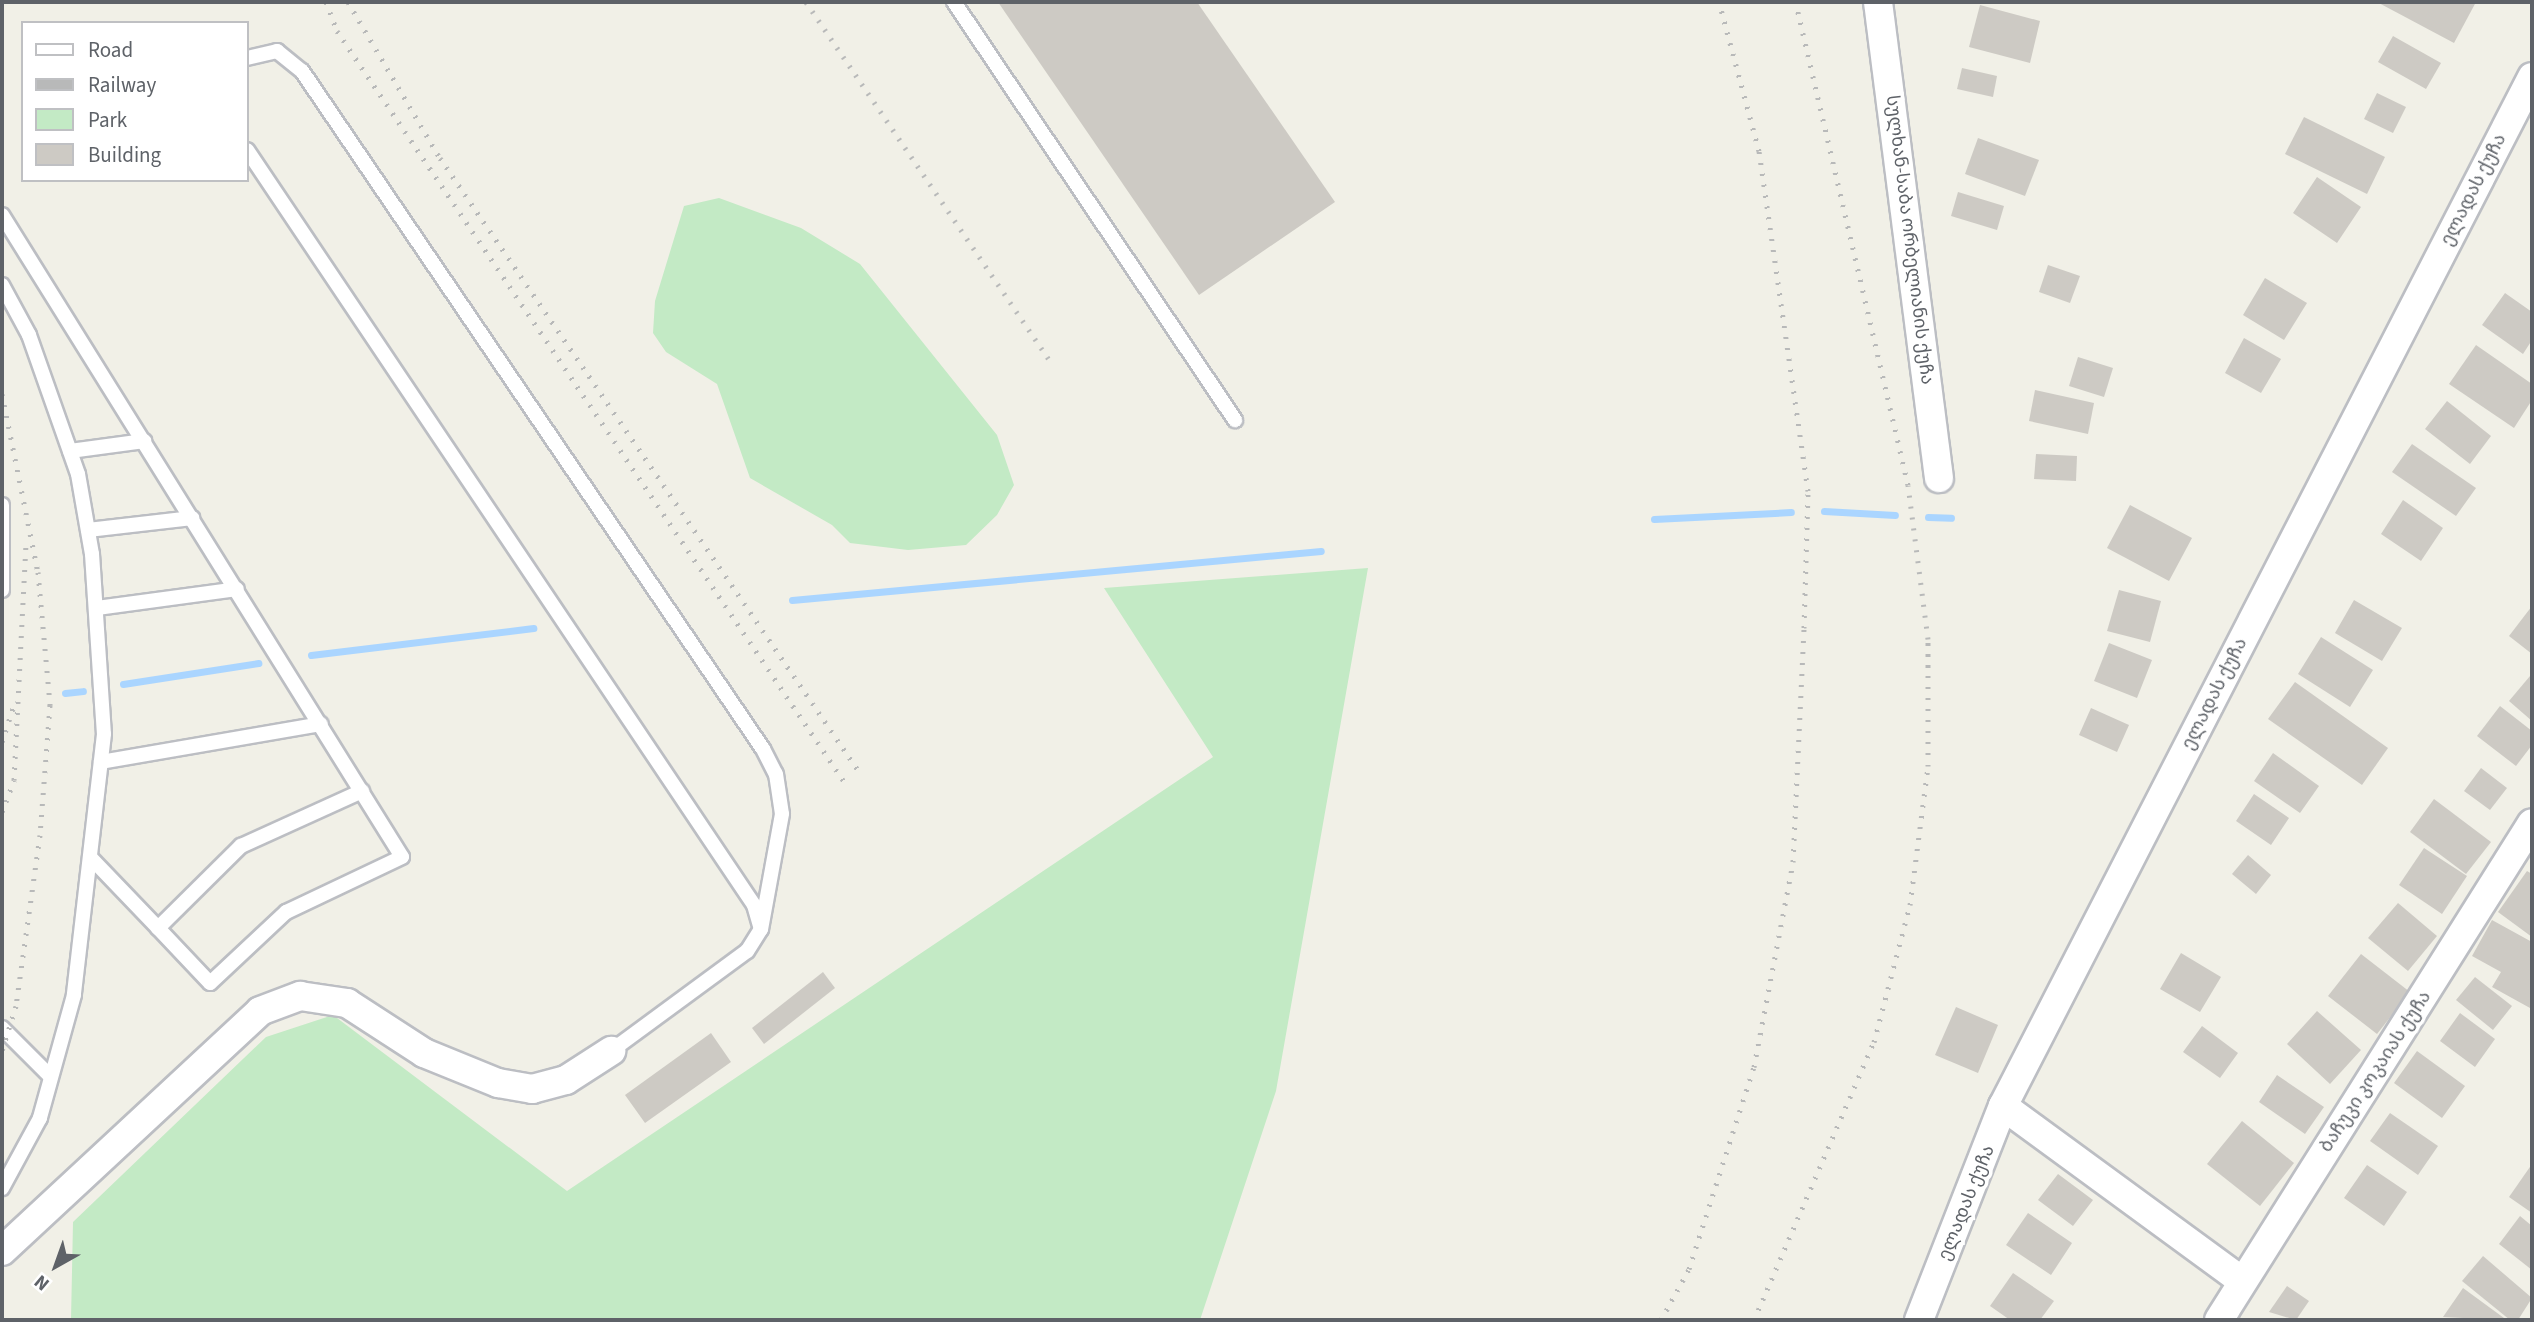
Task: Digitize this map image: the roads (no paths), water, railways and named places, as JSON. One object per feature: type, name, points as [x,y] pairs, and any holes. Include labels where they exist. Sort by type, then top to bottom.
[{"type":"street","name":"სულხან-საბა ორბელიანის ქუჩა","points":[[1878,2],[1940,478]]},
{"type":"street","name":"ელადას ქუჩა","points":[[1919,1320],[2003,1106],[2532,77]]},
{"type":"street","name":"ბაჩუკი კოკაიას ქუჩა","points":[[2219,1320],[2241,1280],[2532,823]]},
{"type":"street","points":[[2,1251],[260,1011],[300,996],[347,1003],[424,1053],[498,1083],[531,1089],[566,1080],[611,1051]]},
{"type":"street","points":[[2003,1106],[2241,1280]]},
{"type":"lane","points":[[954,2],[1235,420]]},
{"type":"lane","points":[[248,58],[277,51],[302,71],[763,749],[776,774],[782,814],[761,929],[747,951],[611,1051]]},
{"type":"lane","points":[[248,151],[754,905],[761,929]]},
{"type":"lane","points":[[2,215],[402,857],[286,912],[210,982],[90,857]]},
{"type":"lane","points":[[2,285],[29,335],[70,451],[88,530],[97,608],[101,762],[74,995],[40,1118],[2,1188]]},
{"type":"lane","points":[[70,451],[144,441]]},
{"type":"lane","points":[[2,512],[2,590]]},
{"type":"lane","points":[[88,530],[192,517]]},
{"type":"lane","points":[[97,608],[237,589]]},
{"type":"lane","points":[[101,762],[321,724]]},
{"type":"lane","points":[[158,928],[241,846],[362,791]]},
{"type":"lane","points":[[2,1028],[51,1077]]},
{"type":"waterway","points":[[1824,511],[1895,515]]},
{"type":"waterway","points":[[1654,519],[1791,512]]},
{"type":"waterway","points":[[1928,517],[1951,518]]},
{"type":"waterway","points":[[792,600],[1321,551]]},
{"type":"waterway","points":[[311,655],[533,628]]},
{"type":"waterway","points":[[123,684],[258,663]]},
{"type":"waterway","points":[[65,693],[83,691]]},
{"type":"railway","points":[[326,2],[337,31],[845,783]]},
{"type":"railway","points":[[348,2],[440,158],[860,773]]},
{"type":"railway","points":[[806,2],[1050,361]]},
{"type":"railway","points":[[1661,1320],[1689,1269],[1754,1067],[1793,862],[1804,628],[1808,491],[1759,151],[1719,2]]},
{"type":"railway","points":[[1754,1320],[1874,1042],[1910,905],[1928,766],[1928,639],[1908,485],[1796,2]]},
{"type":"railway","points":[[2,394],[38,572],[50,705],[40,835],[16,1006],[2,1051]]},
{"type":"railway","points":[[2,812],[14,780],[26,541]]},
{"type":"railway","points":[[2,742],[14,706]]}]
